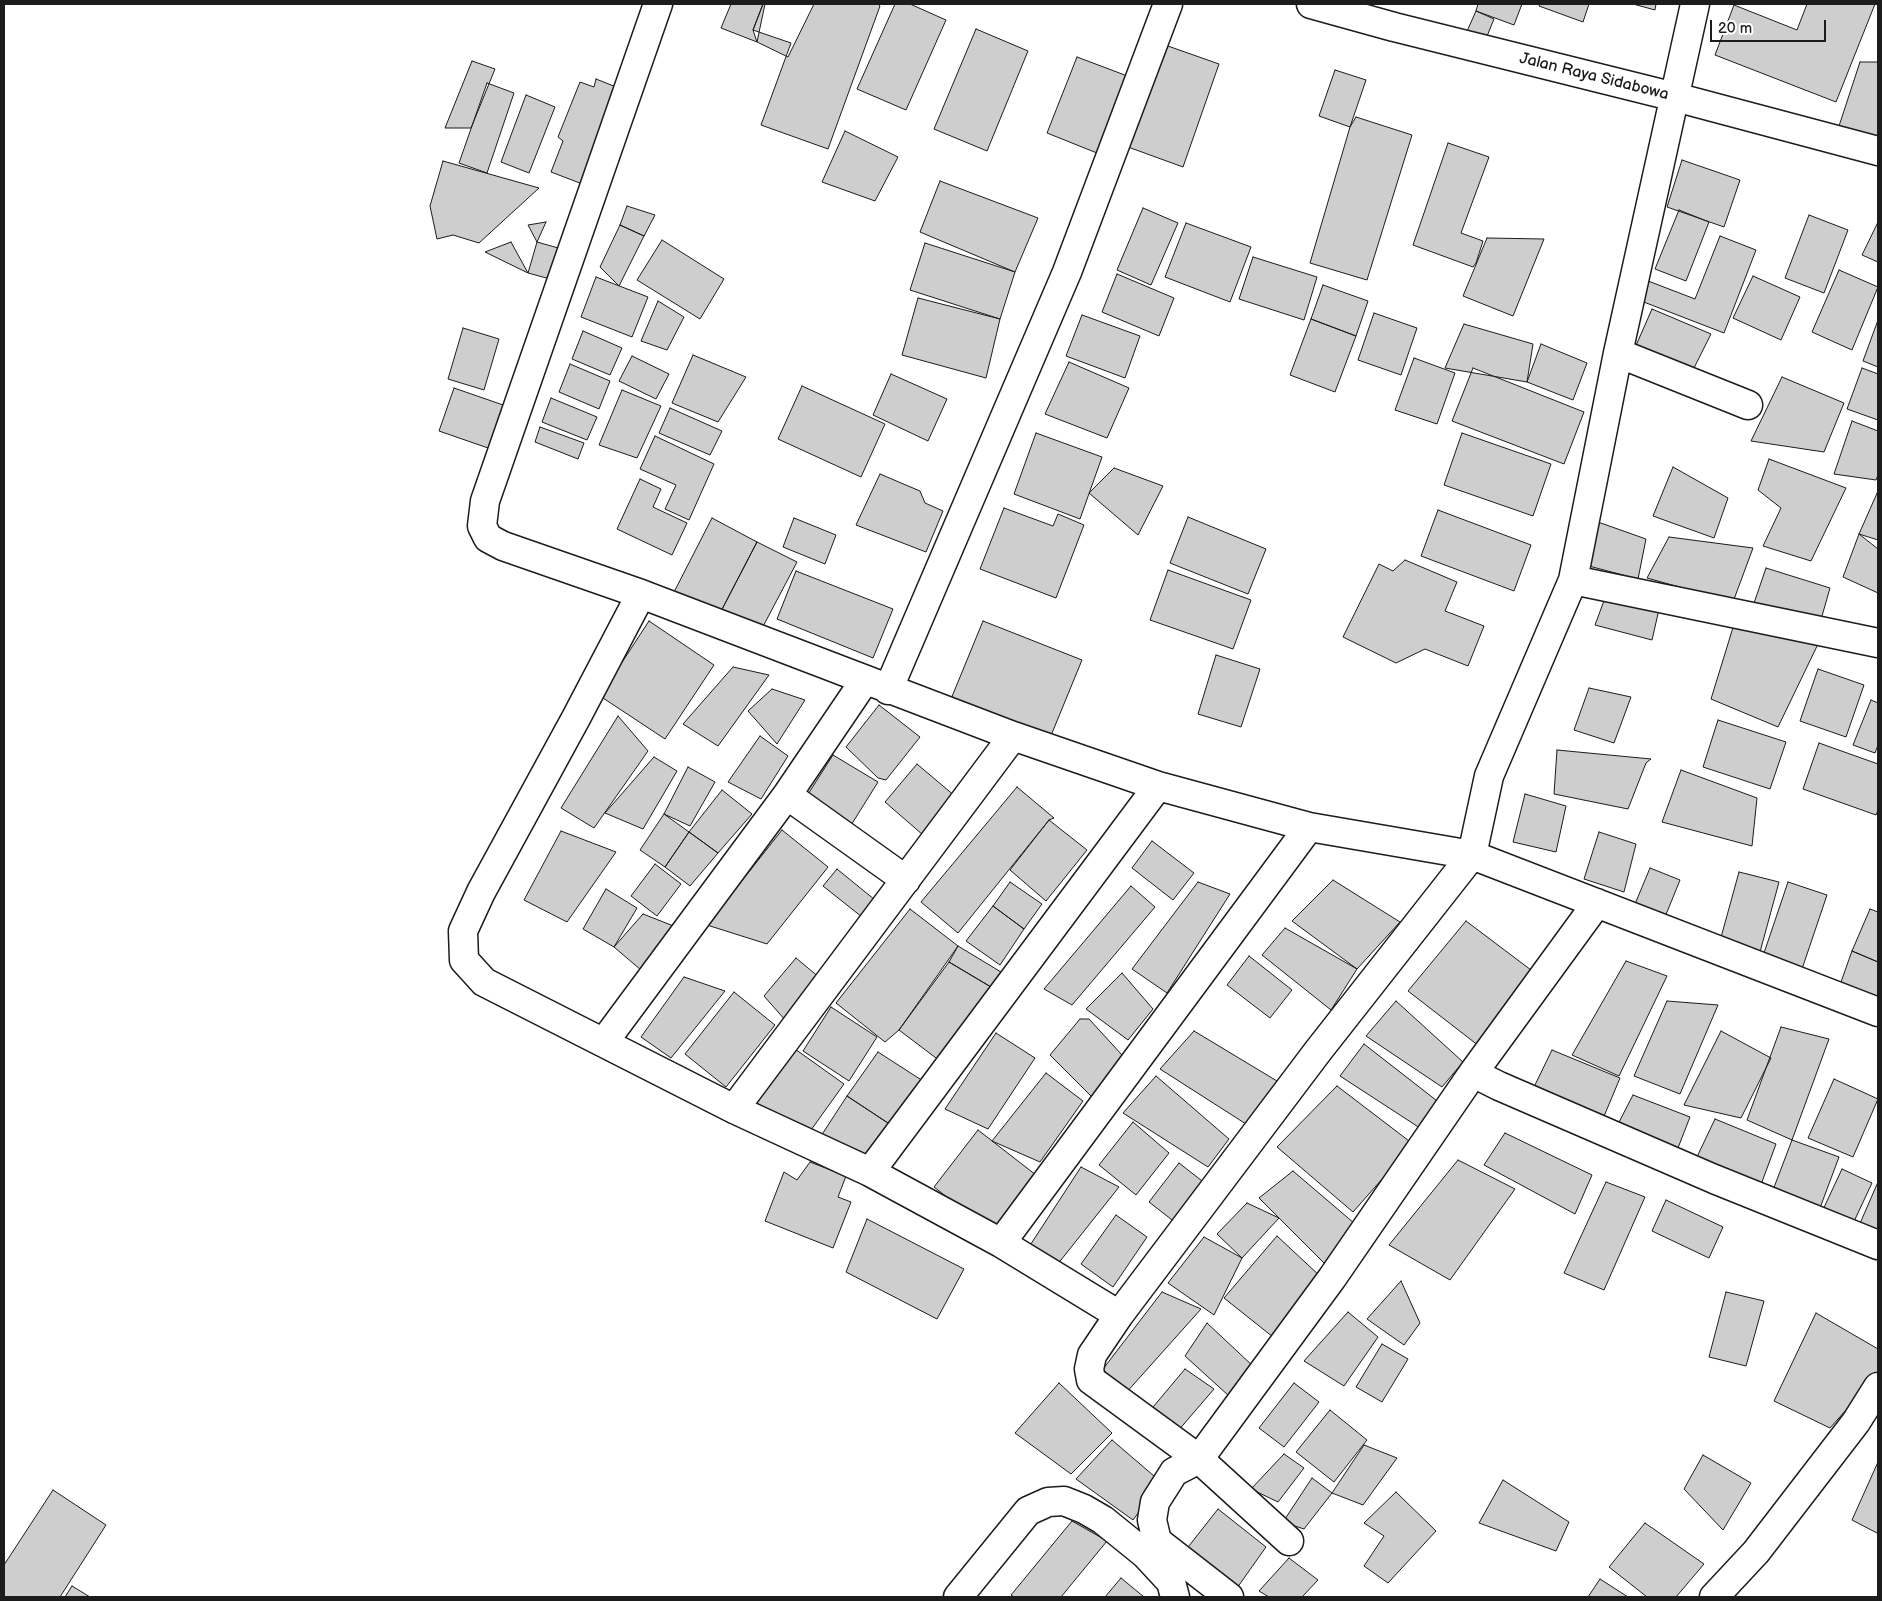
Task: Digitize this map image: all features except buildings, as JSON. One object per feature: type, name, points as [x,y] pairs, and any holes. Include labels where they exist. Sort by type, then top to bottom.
[{"type":"main road","points":[[658,4],[485,501],[482,526],[488,538],[502,546],[641,594],[1013,736],[1158,786],[1309,827],[1472,855],[1878,1012]]},
{"type":"main road","points":[[604,1042],[787,795],[876,685],[1067,272],[1168,4]]},
{"type":"main road","name":"Jalan Raya Sidabowa","points":[[1311,4],[1878,151]]},
{"type":"main road","points":[[1289,1541],[1199,1459],[1091,1380],[1089,1369],[1092,1355],[1119,1315],[1318,1051],[1472,855],[1489,776],[1573,580],[1618,353],[1695,4]]},
{"type":"main road","points":[[1618,353],[1748,406]]},
{"type":"main road","points":[[1573,580],[1878,642]]},
{"type":"main road","points":[[641,594],[481,892],[463,931],[464,960],[484,982],[734,1108],[870,1172],[1000,1243],[1119,1315]]},
{"type":"main road","points":[[734,1108],[1013,736]]},
{"type":"main road","points":[[870,1172],[1158,786]]},
{"type":"main road","points":[[787,795],[906,880]]},
{"type":"main road","points":[[1000,1243],[1309,827]]},
{"type":"main road","points":[[1175,1597],[1171,1582],[1151,1547],[1155,1502],[1174,1472],[1199,1459],[1332,1278],[1473,1073],[1597,903]]},
{"type":"main road","points":[[1473,1073],[1714,1179],[1878,1245]]},
{"type":"main road","points":[[1714,1597],[1756,1552],[1856,1422],[1878,1387]]},
{"type":"main road","points":[[958,1597],[1028,1511],[1048,1502],[1064,1501],[1084,1509],[1151,1547],[1229,1597]]}]
